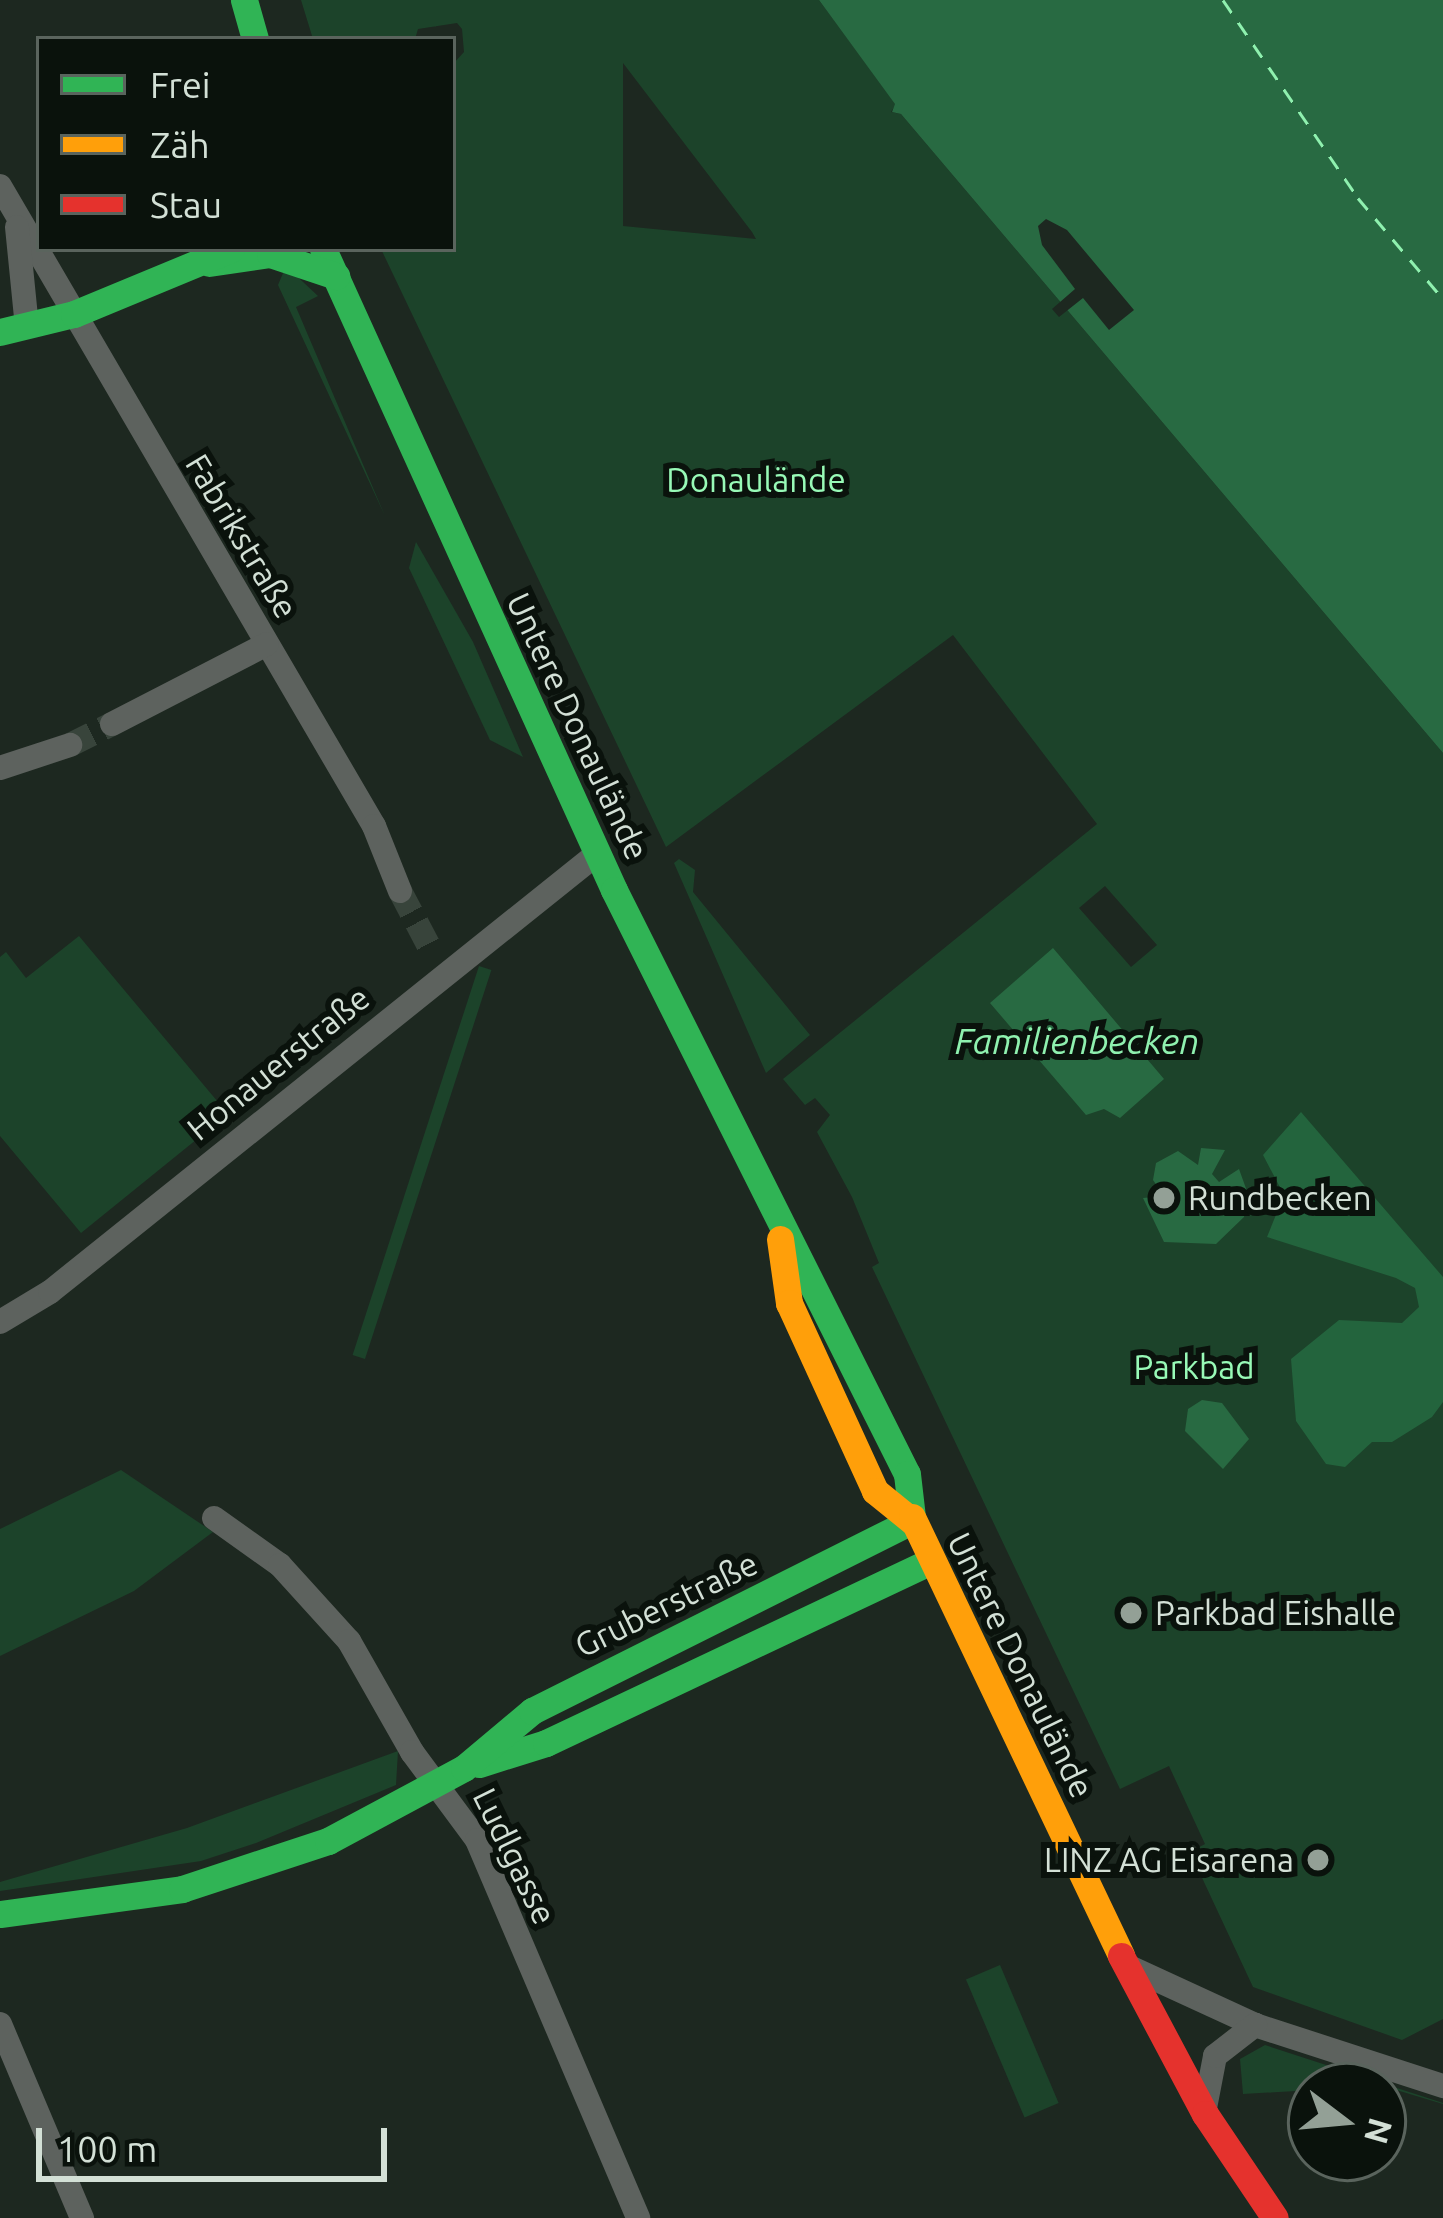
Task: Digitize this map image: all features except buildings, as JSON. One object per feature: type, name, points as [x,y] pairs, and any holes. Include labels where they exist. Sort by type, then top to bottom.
[{"type":"main road","points":[[244,0],[254,36]]},
{"type":"main road","name":"Untere Donaulände","points":[[324,252],[598,854],[778,1228],[817,1287],[907,1474],[912,1521],[1125,1965],[1205,2114],[1274,2218]]},
{"type":"main road","points":[[13,329],[74,314],[220,256],[279,255],[336,276]]},
{"type":"main road","name":"Gruberstraße","points":[[452,1776],[532,1711],[912,1521]]},
{"type":"main road","name":"Gruberstraße","points":[[0,1914],[77,1908],[229,1878],[328,1841],[452,1776],[546,1743],[931,1561]]},
{"type":"street","name":"Fabrikstraße","points":[[0,186],[36,252]]},
{"type":"street","name":"Fabrikstraße","points":[[13,329],[16,219]]},
{"type":"street","name":"Fabrikstraße","points":[[36,252],[374,826],[400,891]]},
{"type":"street","points":[[112,724],[267,644]]},
{"type":"street","points":[[0,768],[70,745]]},
{"type":"street","name":"Honauerstraße","points":[[0,1322],[50,1292],[437,962],[598,854]]},
{"type":"street","name":"Ludlgasse","points":[[214,1518],[313,1599],[452,1776],[638,2218]]},
{"type":"street","points":[[1125,1965],[1255,2026],[1443,2086]]},
{"type":"street","points":[[0,2024],[82,2218]]},
{"type":"street","points":[[1205,2114],[1215,2056],[1255,2026]]},
{"type":"green space","points":[[301,0],[819,0],[896,104],[891,112],[901,114],[1443,753],[1443,2019],[1402,2040],[1253,1987],[1190,1852],[1205,1844],[1169,1766],[1120,1789],[872,1267],[879,1263],[852,1197],[817,1132],[830,1115],[815,1098],[805,1105],[783,1079],[1097,824],[953,635],[666,847],[382,252],[456,252],[456,61],[464,52],[462,29],[457,23],[418,29],[416,36],[312,36]],"holes":[[[623,63],[756,239],[623,226]],[[1105,886],[1157,945],[1131,967],[1079,908]]]},
{"type":"green space","points":[[286,266],[318,296],[296,307],[385,516],[278,285]]},
{"type":"green space","points":[[416,542],[473,642],[523,757],[490,740],[409,568]]},
{"type":"green space","points":[[679,859],[695,870],[693,892],[810,1035],[766,1073],[674,863]]},
{"type":"green space","points":[[79,936],[228,1114],[81,1233],[0,1136],[0,957],[6,952],[26,978]]},
{"type":"green space","points":[[479,966],[491,970],[365,1359],[353,1355]]},
{"type":"green space","points":[[121,1470],[213,1532],[134,1591],[0,1656],[0,1529]]},
{"type":"green space","points":[[398,1751],[396,1785],[256,1843],[201,1861],[0,1891],[0,1882],[187,1828]]},
{"type":"green space","points":[[1000,1965],[1059,2103],[1025,2118],[966,1979]]},
{"type":"green space","points":[[1265,2045],[1317,2062],[1287,2062],[1287,2091],[1243,2094],[1240,2059]]},
{"type":"shaded area","points":[[1301,1112],[1443,1277],[1443,1402],[1432,1417],[1392,1442],[1372,1442],[1345,1467],[1326,1464],[1296,1421],[1291,1359],[1339,1320],[1402,1323],[1419,1307],[1415,1288],[1396,1278],[1267,1237],[1284,1195],[1263,1155]]},
{"type":"water","points":[[819,0],[1443,0],[1443,753],[901,114],[892,112],[895,104]]},
{"type":"water","name":"Familienbecken","points":[[1053,948],[1164,1079],[1120,1118],[1104,1109],[1086,1115],[990,1003]]},
{"type":"water","name":"Rundbecken","points":[[1201,1148],[1225,1150],[1212,1174],[1219,1182],[1239,1169],[1248,1194],[1244,1217],[1216,1244],[1164,1242],[1143,1198],[1164,1196],[1153,1180],[1156,1163],[1178,1151],[1198,1165]]},
{"type":"water","points":[[1202,1400],[1222,1403],[1249,1439],[1223,1469],[1185,1431],[1188,1409]]},
{"type":"pier","points":[[1046,219],[1067,230],[1134,310],[1109,330],[1083,298],[1059,317],[1052,309],[1075,289],[1042,245],[1038,226]]},
{"type":"ferry route","points":[[1223,0],[1358,198],[1443,299]]},
{"type":"tunnel","points":[[70,745],[112,724]]},
{"type":"tunnel","points":[[400,891],[432,952]]},
{"type":"traffic: fast","points":[[244,0],[254,36]]},
{"type":"traffic: fast","points":[[0,332],[74,314],[224,252]]},
{"type":"traffic: fast","points":[[324,252],[614,890],[907,1474],[912,1517]]},
{"type":"traffic: fast","points":[[209,263],[270,254],[336,276]]},
{"type":"traffic: fast","points":[[0,1914],[182,1889],[328,1841],[464,1768],[532,1711],[912,1521]]},
{"type":"traffic: fast","points":[[479,1764],[546,1743],[931,1561]]},
{"type":"traffic: slow","points":[[780,1239],[789,1303],[875,1491],[912,1521]]},
{"type":"traffic: slow","points":[[912,1517],[1121,1956]]},
{"type":"traffic: jam","points":[[1121,1956],[1205,2114],[1275,2218]]},
{"type":"place","name":"Rundbecken","points":[[1164,1198]]},
{"type":"place","name":"Parkbad Eishalle","points":[[1131,1613]]},
{"type":"place","name":"LINZ AG Eisarena","points":[[1318,1860]]},
{"type":"park label","name":"Donaulände","points":[[756,480]]},
{"type":"park label","name":"Parkbad","points":[[1194,1367]]}]
